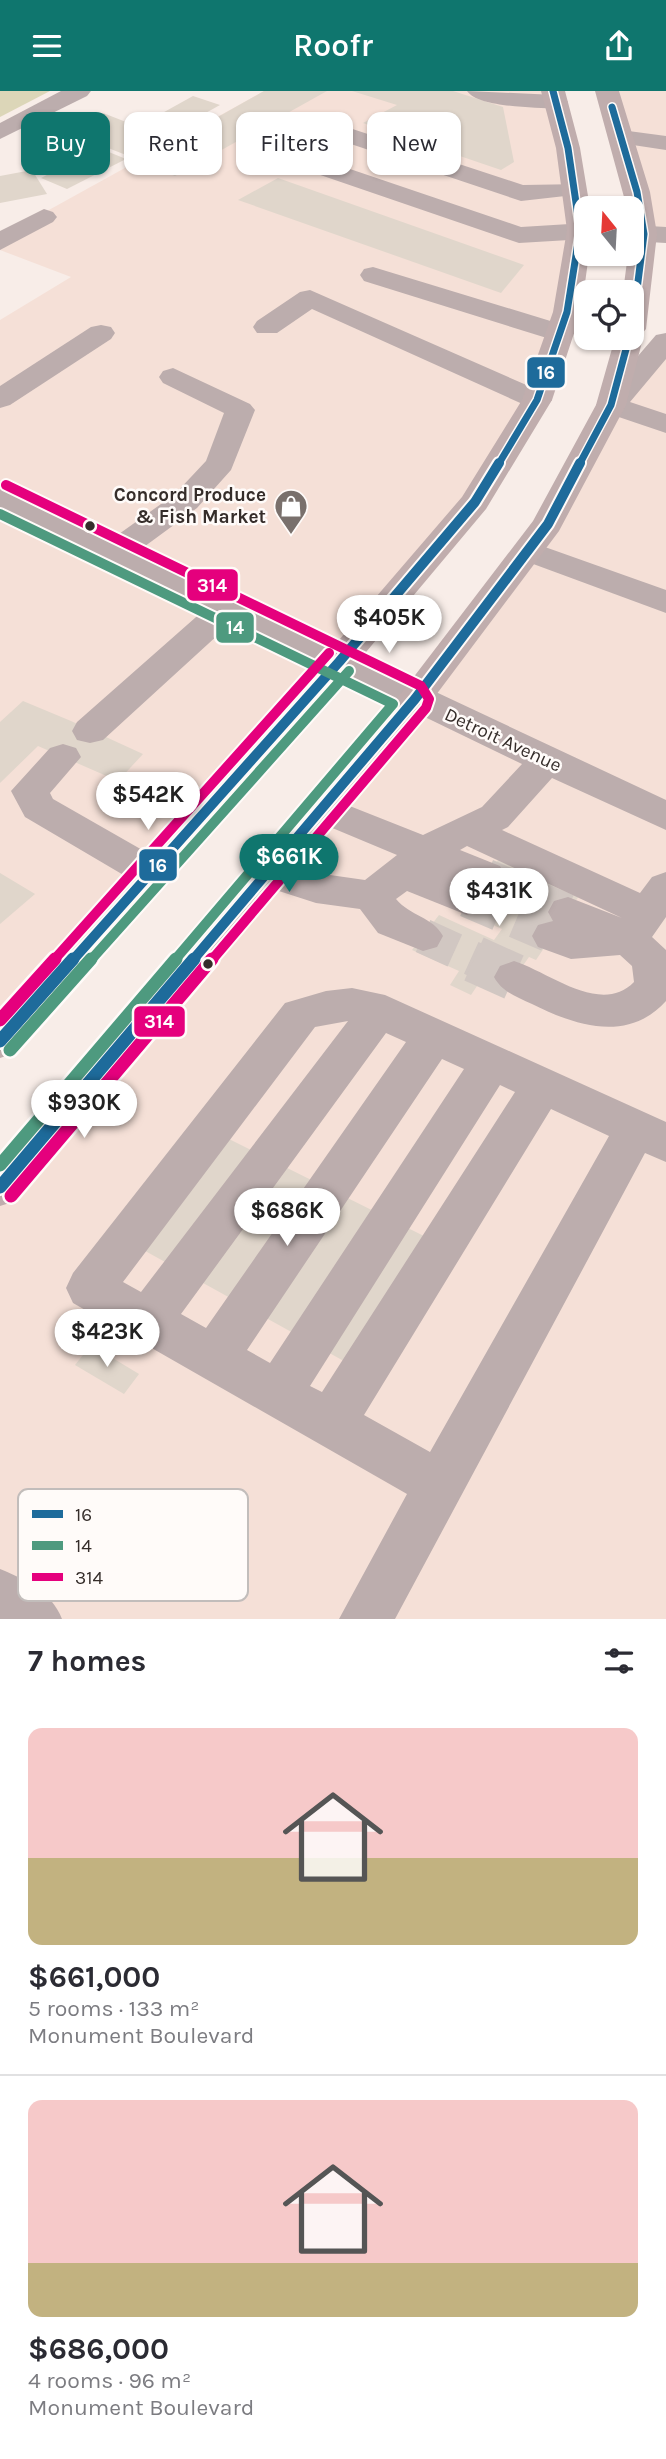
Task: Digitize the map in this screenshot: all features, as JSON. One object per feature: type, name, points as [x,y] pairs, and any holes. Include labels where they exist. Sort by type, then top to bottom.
[{"type":"main road","points":[[607,91],[647,234],[640,280]]},
{"type":"main road","points":[[555,97],[576,196]]},
{"type":"main road","points":[[0,1041],[340,662],[475,502],[537,400],[567,312],[576,266]]},
{"type":"main road","points":[[0,1187],[268,873],[319,808],[415,699],[528,551],[548,524],[611,405],[626,350]]},
{"type":"street","points":[[0,132],[79,91]]},
{"type":"street","points":[[479,91],[497,97],[555,97]]},
{"type":"street","points":[[574,189],[522,193],[316,124],[271,150],[519,235],[574,231]]},
{"type":"street","points":[[621,137],[666,143]]},
{"type":"street","points":[[0,242],[44,217]]},
{"type":"street","points":[[373,275],[560,333]]},
{"type":"street","points":[[267,327],[310,298],[537,400]]},
{"type":"street","points":[[0,399],[102,333]]},
{"type":"street","points":[[666,341],[611,405],[666,424]]},
{"type":"street","points":[[114,553],[186,501],[220,464],[240,410],[173,377]]},
{"type":"street","name":"Detroit Avenue","points":[[0,498],[415,699],[666,816]]},
{"type":"street","points":[[528,551],[666,602]]},
{"type":"street","points":[[90,731],[227,608]]},
{"type":"street","points":[[63,757],[30,791],[38,808],[151,873]]},
{"type":"street","points":[[372,896],[414,861],[465,829],[495,817],[547,760]]},
{"type":"street","points":[[319,808],[414,861],[476,888]]},
{"type":"street","points":[[465,829],[648,913]]},
{"type":"street","points":[[268,873],[316,888],[372,896],[393,922],[423,936]]},
{"type":"street","points":[[560,924],[571,944],[648,913]]},
{"type":"street","points":[[514,977],[588,1010],[612,1014],[633,1008],[646,999],[655,986],[648,913]]},
{"type":"street","points":[[366,1619],[440,1485],[651,1136],[379,1011],[351,1003],[327,1005],[300,1015],[90,1288],[440,1485]]},
{"type":"street","points":[[148,1321],[379,1011]]},
{"type":"street","points":[[215,1358],[434,1036]]},
{"type":"street","points":[[278,1394],[492,1062]]},
{"type":"street","points":[[331,1423],[542,1086]]},
{"type":"street","points":[[0,1596],[35,1619]]},
{"type":"shaded area","points":[[0,91],[50,91],[0,117]]},
{"type":"shaded area","points":[[264,91],[553,91],[568,148],[567,312],[475,502],[0,1041],[0,320],[71,277],[0,250],[0,237],[124,168],[124,175],[222,175],[222,114]]},
{"type":"shaded area","points":[[607,91],[666,91],[666,235],[644,234],[644,196],[634,196]]},
{"type":"shaded area","points":[[666,341],[666,1619],[0,1619],[0,1182],[415,699]]},
{"type":"building","points":[[264,91],[327,91],[289,112],[236,112],[236,142],[222,150],[222,115]]},
{"type":"building","points":[[352,91],[453,91],[503,107],[514,162],[501,170],[461,156],[461,112],[384,112],[397,105]]},
{"type":"building","points":[[193,96],[220,105],[207,112],[164,112]]},
{"type":"building","points":[[110,116],[124,121],[124,154],[110,149]]},
{"type":"building","points":[[110,152],[124,158],[110,167]]},
{"type":"building","points":[[21,172],[21,175],[35,175],[47,194],[0,203],[0,176]]},
{"type":"building","points":[[47,175],[95,175],[67,189],[41,178]]},
{"type":"building","points":[[278,178],[524,265],[501,293],[238,200]]},
{"type":"building","points":[[23,701],[143,754],[118,781],[38,746],[0,783],[0,722]]},
{"type":"building","points":[[498,860],[579,896],[536,960],[529,957],[505,991],[481,980],[471,995],[450,985],[459,971],[412,950],[439,915],[494,940],[502,929],[459,910]]},
{"type":"building","points":[[0,873],[35,894],[0,924]]},
{"type":"building","points":[[215,1132],[440,1244],[360,1370],[129,1242]]},
{"type":"building","points":[[91,1345],[139,1374],[124,1394],[75,1365]]},
{"type":"tunnel","points":[[486,876],[568,912]]},
{"type":"tunnel","points":[[467,900],[552,936]]},
{"type":"tunnel","points":[[423,936],[478,961]]},
{"type":"tunnel","points":[[474,959],[514,977]]},
{"type":"transit line","name":"16","points":[[0,1041],[339,662],[475,502],[537,400],[567,312],[580,230],[568,148],[553,91]]},
{"type":"transit line","name":"16","points":[[612,107],[637,192],[644,234],[638,280]]},
{"type":"transit line","name":"16","points":[[0,1187],[415,699],[548,524],[611,405],[626,350]]},
{"type":"transit line","name":"314","points":[[6,485],[421,686],[429,699],[426,708],[11,1196]]},
{"type":"transit line","name":"14","points":[[0,514],[393,704],[0,1165]]},
{"type":"transit line","name":"314","points":[[0,1020],[329,653]]},
{"type":"transit line","name":"14","points":[[10,1050],[349,671]]},
{"type":"place","name":"Concord Produce & Fish Market","points":[[291,536]]}]
